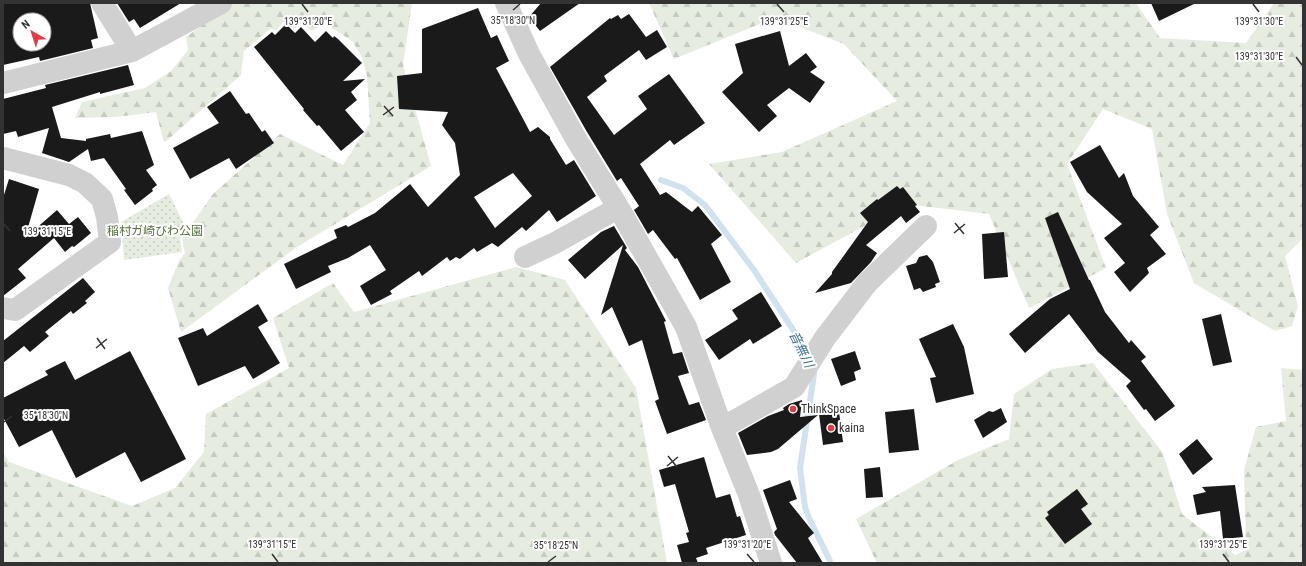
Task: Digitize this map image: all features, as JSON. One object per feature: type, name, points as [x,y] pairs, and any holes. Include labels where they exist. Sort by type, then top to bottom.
[{"type":"street","points":[[102,3],[132,51]]},
{"type":"street","points":[[3,83],[132,51],[221,3]]},
{"type":"street","points":[[506,3],[529,54],[576,139],[618,208],[686,327],[748,495],[771,563]]},
{"type":"street","points":[[3,158],[69,176],[85,183],[102,199],[107,217],[110,242],[15,310],[3,308]]},
{"type":"street","points":[[525,256],[554,244],[618,208]]},
{"type":"street","points":[[722,428],[794,387],[809,366],[825,338],[867,283],[926,226]]},
{"type":"green space","points":[[232,3],[412,3],[403,65],[431,166],[297,247],[181,332],[168,288],[179,261],[185,253],[182,238],[213,194],[280,134],[343,165],[370,123],[367,76],[362,57],[352,41],[326,24],[311,31],[303,22],[294,29],[285,21],[276,30],[270,29],[244,51],[241,75],[164,143],[156,112],[116,117],[75,118],[82,102],[145,88],[171,71],[188,50],[186,37]]},
{"type":"green space","points":[[649,3],[1136,3],[1160,38],[1246,43],[1274,3],[1303,3],[1303,238],[1285,256],[1298,306],[1292,326],[1275,331],[1194,283],[1167,214],[1152,129],[1103,109],[1067,164],[1106,268],[1029,308],[989,214],[905,204],[796,263],[709,164],[782,152],[897,101],[844,44],[805,29],[779,16],[674,59]]},
{"type":"green space","name":"稲村ガ崎びわ公園","points":[[169,194],[187,230],[180,237],[182,252],[124,260],[121,222]]},
{"type":"green space","points":[[516,267],[565,280],[636,388],[667,563],[3,563],[3,452],[9,462],[132,506],[175,488],[204,452],[206,414],[289,368],[273,318],[333,283],[354,312]]},
{"type":"green space","points":[[1093,363],[1163,453],[1182,514],[1235,555],[1246,550],[1244,470],[1256,427],[1286,421],[1281,368],[1303,370],[1303,563],[877,563],[856,519],[958,460],[1009,439],[1014,394],[1052,369]]},
{"type":"building","points":[[3,3],[90,3],[98,38],[91,40],[93,48],[40,61],[39,57],[3,65]]},
{"type":"building","points":[[117,3],[181,3],[140,28],[134,19],[129,22]]},
{"type":"building","points":[[541,3],[580,3],[540,31],[529,17]]},
{"type":"building","points":[[1151,3],[1196,3],[1159,21]]},
{"type":"building","points":[[478,8],[491,38],[497,35],[509,61],[496,68],[530,132],[538,127],[550,137],[566,165],[574,160],[596,196],[557,222],[549,210],[526,231],[522,227],[498,247],[492,243],[477,252],[474,248],[460,259],[456,257],[450,261],[447,257],[422,276],[419,271],[390,291],[392,294],[371,305],[360,286],[386,270],[370,245],[348,258],[328,266],[331,272],[296,289],[284,264],[337,238],[334,230],[346,225],[348,227],[375,213],[410,184],[428,207],[460,175],[455,143],[442,125],[448,112],[399,109],[397,76],[422,73],[422,29]],"holes":[[[513,173],[532,196],[495,228],[474,197]]]},
{"type":"building","points":[[629,14],[646,37],[657,30],[667,47],[646,60],[639,50],[604,76],[607,81],[587,97],[614,135],[647,109],[638,96],[669,74],[705,123],[674,145],[670,140],[640,164],[660,195],[666,192],[692,212],[698,206],[722,235],[711,244],[731,282],[700,300],[677,258],[675,259],[653,230],[648,234],[634,210],[639,206],[621,178],[617,181],[550,67],[610,18],[611,19],[618,15],[621,19]]},
{"type":"building","points":[[286,24],[295,33],[301,27],[315,42],[326,31],[333,38],[334,36],[338,39],[362,63],[343,81],[365,79],[351,92],[357,100],[345,110],[364,132],[341,151],[319,125],[317,126],[303,110],[304,109],[254,47],[272,32],[275,35]]},
{"type":"building","points":[[780,31],[789,66],[806,53],[817,67],[810,72],[825,82],[810,103],[789,88],[767,105],[777,116],[759,132],[722,92],[743,73],[735,44]]},
{"type":"building","points":[[128,65],[134,85],[100,94],[100,92],[52,107],[61,138],[86,141],[86,139],[110,134],[111,138],[142,131],[154,165],[146,170],[157,185],[152,189],[153,191],[135,205],[124,190],[126,189],[104,158],[91,161],[88,149],[69,162],[42,153],[49,128],[18,137],[16,131],[3,134],[3,99],[46,88],[45,85]]},
{"type":"building","points":[[230,91],[246,114],[249,113],[262,132],[265,130],[274,143],[236,169],[229,158],[190,179],[173,148],[219,123],[207,107]]},
{"type":"building","points":[[1100,145],[1119,178],[1124,173],[1133,196],[1159,227],[1150,235],[1166,254],[1147,268],[1149,273],[1130,292],[1114,272],[1125,263],[1104,238],[1122,224],[1087,192],[1070,162]]},
{"type":"building","points":[[9,179],[39,189],[25,238],[57,210],[69,224],[78,217],[91,233],[74,247],[72,246],[65,252],[54,238],[18,269],[26,278],[3,296],[3,198]]},
{"type":"building","points":[[897,186],[900,189],[903,187],[917,205],[915,206],[920,212],[906,223],[901,216],[866,245],[877,253],[871,262],[851,283],[815,293],[832,274],[868,222],[860,213],[877,199],[878,200]]},
{"type":"building","points":[[1058,212],[1105,312],[1129,343],[1131,340],[1146,357],[1141,361],[1175,406],[1155,421],[1146,409],[1144,410],[1126,386],[1131,381],[1098,352],[1069,314],[1025,353],[1009,334],[1050,299],[1070,289],[1045,218]]},
{"type":"building","points":[[614,226],[627,248],[625,250],[638,267],[666,321],[664,322],[673,354],[682,352],[689,373],[678,376],[689,405],[699,402],[706,420],[667,434],[655,401],[659,399],[642,340],[629,346],[612,307],[601,315],[623,245],[585,279],[568,260],[601,232]]},
{"type":"building","points":[[1004,232],[1008,277],[984,279],[982,234]]},
{"type":"building","points":[[927,255],[933,262],[940,282],[935,284],[936,287],[923,292],[920,288],[914,290],[906,266],[916,263],[919,257]]},
{"type":"building","points":[[83,278],[95,292],[85,301],[87,303],[73,314],[71,311],[45,332],[49,336],[30,352],[24,346],[3,363],[3,341]]},
{"type":"building","points":[[761,292],[782,326],[753,344],[750,339],[719,360],[705,340],[738,319],[732,310]]},
{"type":"building","points":[[258,304],[268,321],[258,327],[280,363],[253,379],[245,366],[198,386],[178,338],[203,328],[207,336]]},
{"type":"building","points":[[1221,314],[1232,362],[1213,366],[1202,319]]},
{"type":"building","points":[[953,324],[964,347],[974,394],[936,403],[930,378],[936,377],[919,339]]},
{"type":"building","points":[[130,351],[186,459],[141,482],[125,452],[76,478],[52,430],[19,447],[3,417],[3,398],[48,375],[45,371],[65,361],[75,380]]},
{"type":"building","points":[[855,351],[861,369],[854,372],[856,380],[841,386],[831,359]]},
{"type":"building","points":[[802,400],[800,417],[818,415],[778,449],[771,452],[747,455],[738,433],[768,416],[784,410],[783,408],[789,404]]},
{"type":"building","points":[[1001,408],[1007,422],[983,438],[974,420],[989,411],[993,412]]},
{"type":"building","points":[[914,409],[919,450],[889,453],[885,412]]},
{"type":"building","points":[[839,412],[843,442],[823,445],[819,414]]},
{"type":"building","points":[[1197,439],[1213,459],[1193,475],[1179,454]]},
{"type":"building","points":[[704,457],[716,498],[730,494],[737,517],[740,516],[746,535],[706,548],[708,554],[696,558],[698,563],[682,563],[677,545],[689,542],[686,533],[689,532],[675,484],[664,487],[659,470]]},
{"type":"building","points":[[880,467],[883,497],[866,498],[864,469]]},
{"type":"building","points":[[790,480],[797,499],[789,502],[814,533],[808,538],[823,563],[797,563],[775,535],[774,532],[777,529],[763,490]]},
{"type":"building","points":[[1235,485],[1243,537],[1223,539],[1220,511],[1197,515],[1193,495],[1206,492],[1202,487]]},
{"type":"building","points":[[1077,489],[1088,504],[1081,509],[1092,524],[1065,544],[1045,518],[1049,515],[1047,512]]},
{"type":"waterway","name":"音無川","points":[[661,180],[683,188],[705,205],[754,270],[801,342],[807,357]]},
{"type":"waterway","name":"音無川","points":[[812,369],[814,374],[800,468],[805,507],[831,563]]},
{"type":"place","name":"ThinkSpace","points":[[793,409]]},
{"type":"place","name":"kaina","points":[[831,428]]}]
